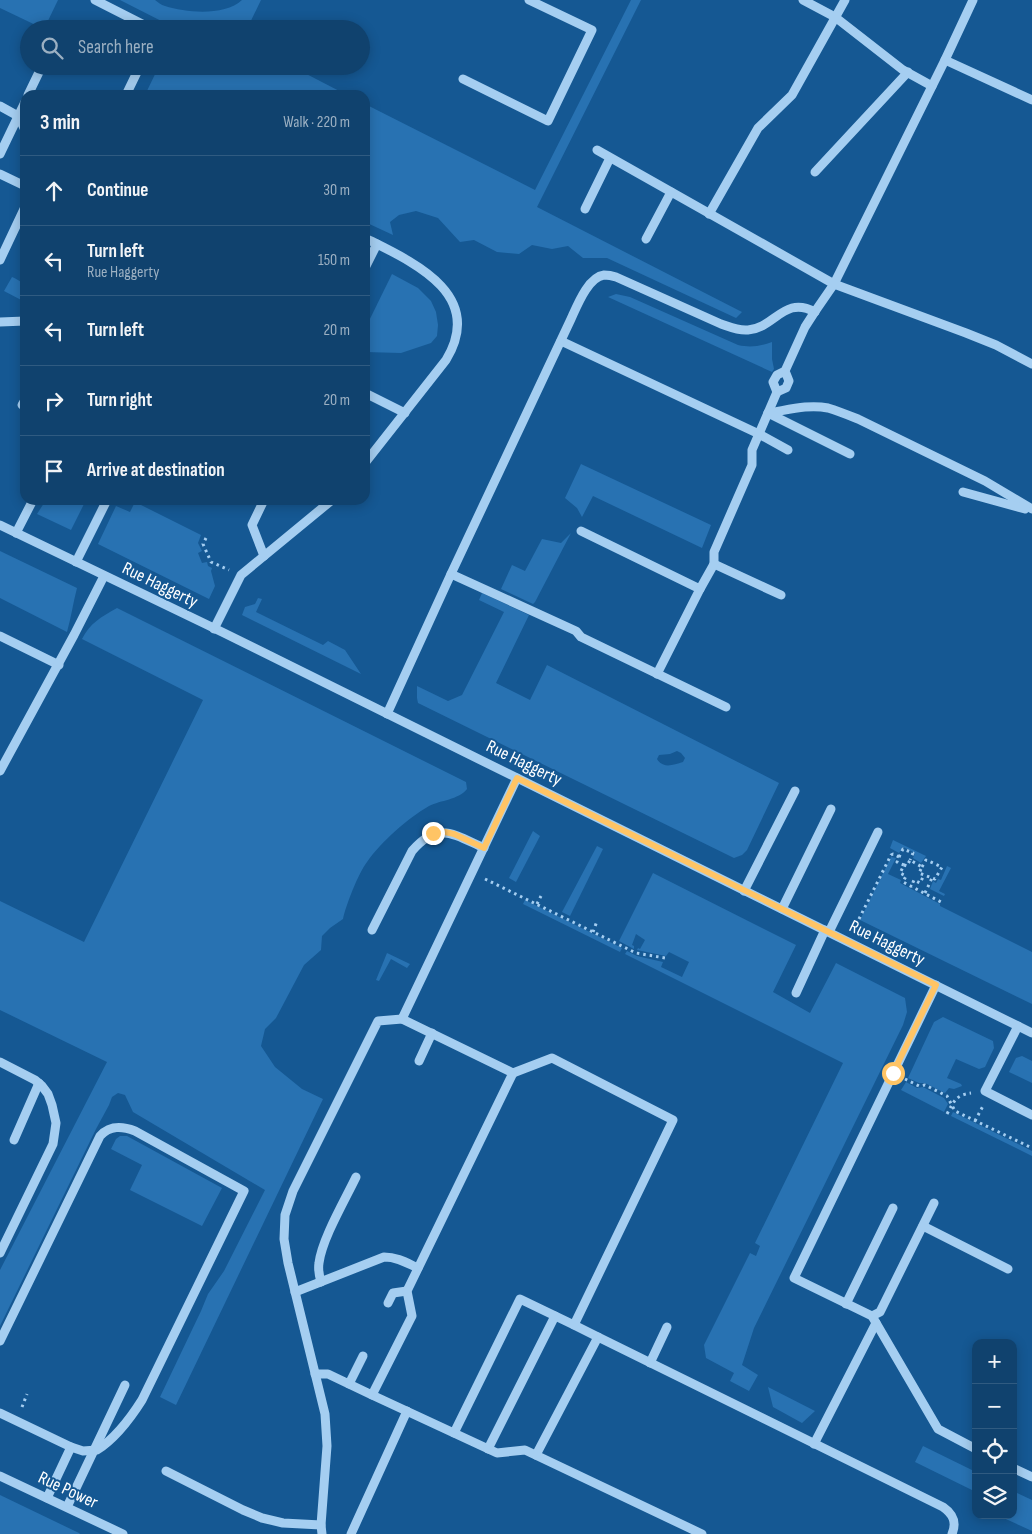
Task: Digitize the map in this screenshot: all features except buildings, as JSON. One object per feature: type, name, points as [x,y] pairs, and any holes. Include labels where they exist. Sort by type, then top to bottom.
[{"type":"street","points":[[95,0],[134,20]]},
{"type":"street","points":[[463,79],[548,121],[592,30],[529,0]]},
{"type":"street","points":[[803,0],[835,17],[908,72],[932,86]]},
{"type":"street","points":[[709,214],[758,128],[792,95],[845,0]]},
{"type":"street","points":[[657,674],[714,564],[714,552],[752,465],[752,450],[777,392],[773,382],[777,375],[785,371],[805,327],[834,284],[974,0]]},
{"type":"street","points":[[945,60],[1032,100]]},
{"type":"street","points":[[815,172],[908,72]]},
{"type":"street","points":[[30,90],[38,75]]},
{"type":"street","points":[[128,90],[136,75]]},
{"type":"street","points":[[0,106],[18,116],[20,120]]},
{"type":"street","points":[[0,154],[20,112]]},
{"type":"street","points":[[597,150],[834,284],[996,345],[1032,364]]},
{"type":"street","points":[[585,209],[610,158]]},
{"type":"street","points":[[0,174],[20,184]]},
{"type":"street","points":[[646,239],[671,192]]},
{"type":"street","points":[[0,260],[20,218]]},
{"type":"street","points":[[370,240],[413,263],[439,283],[454,306],[457,322],[456,336],[451,352],[370,457]]},
{"type":"street","points":[[370,258],[377,244]]},
{"type":"street","points":[[387,714],[584,292],[596,278],[603,275],[626,280],[734,329],[749,330],[758,328],[791,307],[807,308],[815,312]]},
{"type":"street","points":[[0,322],[20,321]]},
{"type":"street","points":[[561,341],[759,434],[788,450]]},
{"type":"street","points":[[370,396],[405,413]]},
{"type":"street","points":[[768,413],[802,407],[829,408],[872,426],[985,481],[1032,510]]},
{"type":"street","points":[[768,413],[850,454]]},
{"type":"street","points":[[963,492],[1032,510]]},
{"type":"street","points":[[16,533],[30,505]]},
{"type":"street","points":[[76,562],[104,505]]},
{"type":"street","points":[[262,505],[252,525],[264,556]]},
{"type":"street","points":[[214,629],[241,575],[326,505]]},
{"type":"street","name":"Rue Haggerty","points":[[0,525],[1032,1033]]},
{"type":"street","points":[[581,531],[700,589]]},
{"type":"street","points":[[714,564],[781,595]]},
{"type":"street","points":[[451,574],[547,621],[576,631],[581,637],[726,707]]},
{"type":"street","points":[[0,771],[104,576]]},
{"type":"street","points":[[0,636],[58,665]]},
{"type":"street","points":[[402,1018],[517,778]]},
{"type":"street","points":[[744,891],[795,791]]},
{"type":"street","points":[[782,909],[831,809]]},
{"type":"street","points":[[372,930],[412,851],[421,840],[433,833],[445,832],[454,834],[484,848]]},
{"type":"street","points":[[796,994],[878,832]]},
{"type":"street","points":[[936,985],[794,1278],[874,1320],[938,1429],[972,1446]]},
{"type":"street","points":[[166,1471],[262,1518],[321,1530],[327,1446],[325,1414],[284,1240],[286,1215],[293,1191],[378,1022],[402,1018],[513,1073]]},
{"type":"street","points":[[1018,1026],[985,1091],[1032,1115]]},
{"type":"street","points":[[419,1061],[432,1033]]},
{"type":"street","points":[[372,1395],[412,1316],[407,1291],[513,1073],[552,1058],[673,1120],[574,1325]]},
{"type":"street","points":[[0,1062],[39,1083],[48,1094],[56,1123],[52,1144],[0,1253]]},
{"type":"street","points":[[14,1140],[39,1083]]},
{"type":"street","points":[[0,1341],[100,1136],[104,1132],[119,1127],[135,1131],[244,1191],[142,1400],[124,1426],[102,1447],[94,1451],[71,1447],[0,1413]]},
{"type":"street","points":[[321,1282],[319,1272],[320,1256],[356,1177]]},
{"type":"street","points":[[814,1444],[874,1320],[880,1312],[934,1203]]},
{"type":"street","points":[[846,1304],[893,1208]]},
{"type":"street","points":[[923,1226],[1008,1269]]},
{"type":"street","points":[[295,1292],[384,1257],[401,1260],[418,1268]]},
{"type":"street","points":[[388,1303],[393,1292],[407,1291]]},
{"type":"street","points":[[454,1433],[520,1299],[944,1507],[950,1512],[954,1520],[952,1534]]},
{"type":"street","points":[[488,1448],[555,1316]]},
{"type":"street","points":[[650,1363],[667,1327]]},
{"type":"street","points":[[536,1455],[598,1337]]},
{"type":"street","points":[[349,1384],[363,1356]]},
{"type":"street","points":[[315,1374],[328,1374],[497,1453],[525,1450],[697,1533]]},
{"type":"street","points":[[66,1507],[125,1385]]},
{"type":"street","points":[[351,1534],[407,1411]]},
{"type":"street","points":[[47,1498],[71,1447]]},
{"type":"street","points":[[1017,1470],[1032,1477]]},
{"type":"street","name":"Rue Power","points":[[0,1476],[123,1534]]},
{"type":"path","points":[[206,538],[203,544],[214,564]]},
{"type":"path","points":[[903,849],[913,854],[908,866],[897,862],[899,857],[903,849]]},
{"type":"path","points":[[859,919],[891,855],[899,857]]},
{"type":"path","points":[[910,860],[922,867]]},
{"type":"path","points":[[926,860],[942,867],[935,880],[924,875],[919,873],[926,860]]},
{"type":"path","points":[[904,865],[900,873],[906,876],[903,882],[942,902]]},
{"type":"path","points":[[472,873],[636,953],[664,958]]},
{"type":"path","points":[[911,887],[914,880],[920,883],[924,875]]},
{"type":"path","points":[[925,894],[932,878]]},
{"type":"path","points":[[516,900],[519,896]]},
{"type":"path","points":[[537,904],[541,896]]},
{"type":"path","points":[[593,932],[597,921]]},
{"type":"path","points":[[907,1080],[918,1086],[925,1085],[947,1096],[955,1111],[1032,1148]]},
{"type":"path","points":[[947,1114],[955,1099],[965,1094]]},
{"type":"shaded area","points":[[0,0],[58,0],[48,20],[25,20],[0,8]]},
{"type":"shaded area","points":[[120,0],[155,0],[164,6],[205,12],[226,9],[242,0],[261,0],[251,20],[159,20]]},
{"type":"shaded area","points":[[631,0],[641,0],[537,207],[742,312],[736,318],[607,258],[583,258],[568,246],[552,249],[532,245],[519,254],[497,252],[474,240],[460,242],[438,218],[416,211],[399,215],[390,222],[393,235],[370,224],[370,107],[535,190]]},
{"type":"shaded area","points":[[155,75],[308,75],[337,90],[147,90]]},
{"type":"shaded area","points":[[392,274],[418,288],[431,301],[436,312],[437,336],[431,343],[401,353],[370,352],[370,319]]},
{"type":"shaded area","points":[[12,277],[20,281],[20,299],[4,291]]},
{"type":"shaded area","points":[[616,294],[630,297],[738,345],[755,346],[772,342],[774,369],[772,372],[608,297]]},
{"type":"shaded area","points":[[581,464],[711,525],[702,548],[593,496],[582,517],[577,508],[565,498]]},
{"type":"shaded area","points":[[43,505],[84,505],[71,530],[37,514]]},
{"type":"shaded area","points":[[134,505],[141,505],[201,535],[198,543],[202,551],[198,553],[202,563],[207,562],[208,566],[212,568],[215,586],[209,599],[98,544],[116,506],[130,512]]},
{"type":"shaded area","points":[[571,533],[533,604],[501,589],[512,565],[525,571],[542,539],[561,543]]},
{"type":"shaded area","points":[[0,551],[77,588],[67,632],[0,598]]},
{"type":"shaded area","points":[[482,593],[529,615],[496,683],[530,700],[547,665],[779,783],[747,850],[742,855],[734,858],[418,703],[417,686],[448,701],[462,695],[504,612],[479,600]],"holes":[[[677,751],[685,758],[683,762],[676,764],[665,765],[657,759],[659,755]]]},
{"type":"shaded area","points":[[258,598],[262,599],[256,612],[323,645],[328,641],[345,650],[361,674],[242,615],[245,607],[255,604]]},
{"type":"shaded area","points":[[117,608],[466,782],[467,789],[459,795],[429,806],[412,817],[395,831],[373,854],[356,882],[343,919],[322,936],[321,950],[304,965],[276,1018],[265,1029],[261,1046],[275,1067],[302,1089],[323,1099],[176,1405],[160,1397],[208,1294],[224,1271],[265,1190],[133,1112],[125,1095],[118,1093],[112,1097],[0,1326],[0,1270],[107,1062],[0,1010],[0,901],[84,942],[203,700],[82,639],[96,621]]},
{"type":"shaded area","points":[[533,831],[540,836],[516,882],[509,878]]},
{"type":"shaded area","points":[[893,840],[926,856],[921,863],[913,858],[915,853],[903,847],[899,853],[890,848]]},
{"type":"shaded area","points":[[597,846],[603,849],[570,916],[562,912]]},
{"type":"shaded area","points":[[891,857],[896,858],[888,874],[901,880],[900,883],[940,904],[940,906],[1032,952],[1032,1004],[860,920]]},
{"type":"shaded area","points":[[947,866],[951,868],[939,891],[945,894],[944,896],[930,889],[933,881],[936,883],[938,879],[941,880]]},
{"type":"shaded area","points":[[653,873],[796,945],[773,992],[810,1013],[836,963],[905,998],[907,1012],[903,1025],[754,1328],[742,1365],[758,1375],[749,1391],[730,1381],[734,1373],[706,1358],[704,1345],[750,1253],[756,1256],[760,1246],[755,1243],[843,1063],[625,954],[627,951],[637,956],[663,962],[661,967],[682,977],[689,962],[669,952],[666,956],[637,950],[638,948],[640,949],[645,940],[636,934],[632,945],[634,949],[619,941]]},
{"type":"shaded area","points":[[525,900],[622,948],[620,952],[523,904]]},
{"type":"shaded area","points":[[387,953],[410,964],[407,968],[391,959],[379,981],[376,980]]},
{"type":"shaded area","points":[[943,1017],[993,1041],[994,1048],[985,1067],[979,1069],[956,1059],[947,1078],[962,1086],[954,1089],[949,1088],[945,1093],[925,1083],[919,1083],[908,1078],[934,1022]]},
{"type":"shaded area","points":[[1022,1056],[1032,1061],[1032,1083],[1009,1072],[1016,1058]]},
{"type":"shaded area","points":[[906,1082],[917,1088],[923,1087],[944,1098],[948,1104],[944,1112],[901,1090]]},
{"type":"shaded area","points":[[953,1112],[1032,1151],[1032,1156],[951,1116]]},
{"type":"shaded area","points":[[120,1136],[127,1136],[222,1188],[202,1226],[130,1190],[142,1165],[111,1149],[116,1139]]},
{"type":"shaded area","points":[[768,1387],[815,1411],[802,1423],[773,1407]]},
{"type":"shaded area","points":[[923,1446],[972,1470],[972,1490],[915,1462]]},
{"type":"shaded area","points":[[1017,1493],[1032,1500],[1032,1531],[1006,1519],[1017,1519]]},
{"type":"shaded area","points":[[0,1495],[79,1533],[80,1534],[0,1534]]},
{"type":"route","points":[[433,833],[445,832],[454,834],[484,848],[517,778],[936,985],[893,1073]]}]
